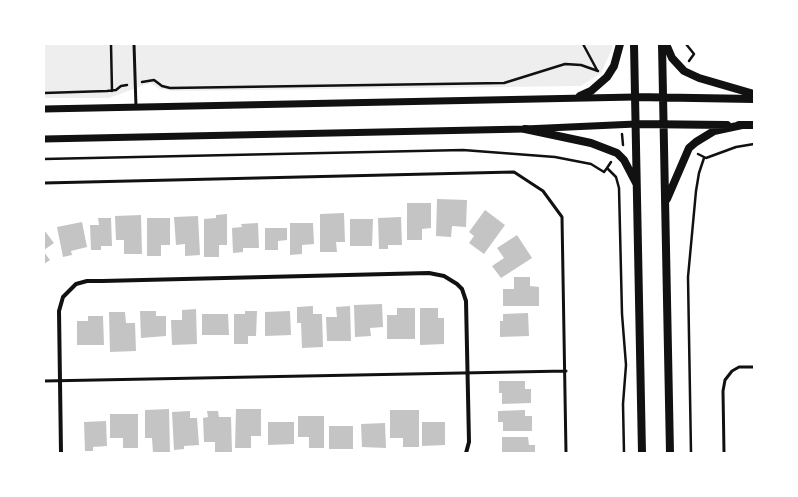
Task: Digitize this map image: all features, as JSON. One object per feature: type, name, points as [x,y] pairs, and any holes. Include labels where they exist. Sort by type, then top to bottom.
[{"type":"main road","points":[[580,96],[591,91],[607,77],[614,66],[620,44]]},
{"type":"main road","points":[[634,44],[642,453]]},
{"type":"main road","points":[[662,44],[670,453]]},
{"type":"main road","points":[[666,44],[672,58],[684,71],[754,94]]},
{"type":"main road","points":[[635,97],[754,99]]},
{"type":"main road","points":[[636,124],[754,125]]},
{"type":"main road","points":[[665,203],[689,148],[714,131],[742,125]]},
{"type":"main road","points":[[525,129],[591,143],[617,153],[628,167],[637,185]]},
{"type":"street","points":[[44,109],[580,96],[635,97]]},
{"type":"street","points":[[44,139],[525,129],[636,124]]},
{"type":"street","points":[[61,453],[60,304],[69,289],[76,284],[102,281],[437,274],[444,276],[457,284],[464,296],[469,442],[466,453]]},
{"type":"lane","points":[[134,44],[136,107]]},
{"type":"lane","points":[[44,183],[514,172],[543,191],[562,217],[566,370],[566,453]]},
{"type":"lane","points":[[724,453],[723,391],[725,380],[732,371],[739,367],[754,367]]},
{"type":"lane","points":[[44,382],[467,371],[566,370]]},
{"type":"path","points":[[111,44],[112,91]]},
{"type":"path","points":[[145,81],[154,80],[162,86],[170,88],[504,83],[565,64],[581,65],[598,71],[583,44]]},
{"type":"path","points":[[686,44],[694,54],[687,65]]},
{"type":"path","points":[[44,93],[112,91],[121,86]]},
{"type":"path","points":[[622,124],[623,145]]},
{"type":"path","points":[[704,158],[736,147],[754,144]]},
{"type":"path","points":[[44,159],[463,150],[555,157],[591,164],[604,172],[612,160]]},
{"type":"path","points":[[695,152],[704,158]]},
{"type":"path","points":[[691,453],[688,277],[696,191],[699,172],[704,158]]},
{"type":"path","points":[[607,168],[616,176],[620,188],[622,314],[626,365],[623,404],[624,453]]},
{"type":"shaded area","points":[[44,44],[613,44],[601,73],[581,86],[173,91],[160,89],[150,83],[109,98],[44,98]]},
{"type":"building","points":[[437,199],[467,200],[466,227],[452,226],[451,237],[436,236]]},
{"type":"building","points":[[407,203],[431,203],[431,228],[422,229],[422,240],[407,240]]},
{"type":"building","points":[[485,210],[505,225],[484,254],[469,243],[474,236],[469,232]]},
{"type":"building","points":[[344,213],[345,242],[336,242],[337,252],[320,252],[320,214]]},
{"type":"building","points":[[227,214],[227,245],[219,245],[219,257],[204,257],[204,219],[216,218],[216,215]]},
{"type":"building","points":[[141,215],[142,254],[124,254],[124,240],[116,240],[115,216]]},
{"type":"building","points":[[198,216],[200,255],[185,256],[185,244],[176,245],[174,217]]},
{"type":"building","points":[[401,217],[402,245],[388,245],[388,249],[379,249],[378,218]]},
{"type":"building","points":[[98,218],[111,218],[112,246],[101,246],[101,250],[91,250],[90,225],[99,225]]},
{"type":"building","points":[[147,218],[170,218],[170,245],[161,245],[161,256],[147,256]]},
{"type":"building","points":[[350,219],[373,219],[372,246],[350,246]]},
{"type":"building","points":[[82,222],[87,247],[71,251],[72,255],[63,257],[57,227]]},
{"type":"building","points":[[258,223],[259,248],[243,248],[243,252],[233,253],[232,228],[242,227],[241,224]]},
{"type":"building","points":[[290,223],[313,223],[314,244],[302,245],[302,254],[290,255]]},
{"type":"building","points":[[265,228],[287,228],[287,240],[278,241],[278,250],[265,250]]},
{"type":"building","points":[[44,230],[54,243],[44,250]]},
{"type":"building","points":[[517,235],[532,258],[501,278],[492,266],[504,258],[497,248]]},
{"type":"building","points":[[44,252],[50,260],[44,264]]},
{"type":"building","points":[[514,277],[530,277],[530,286],[539,287],[539,306],[503,306],[503,289],[514,289]]},
{"type":"building","points":[[382,304],[383,327],[370,328],[371,336],[355,337],[354,305]]},
{"type":"building","points":[[313,306],[313,314],[322,314],[323,347],[302,348],[301,323],[297,323],[297,307]]},
{"type":"building","points":[[350,306],[351,341],[327,341],[326,317],[337,317],[336,307]]},
{"type":"building","points":[[397,308],[415,308],[415,339],[387,339],[387,315],[397,315]]},
{"type":"building","points":[[420,308],[438,308],[438,318],[444,318],[444,344],[420,345]]},
{"type":"building","points":[[196,309],[197,344],[172,345],[171,320],[182,320],[182,310]]},
{"type":"building","points":[[140,311],[156,311],[156,316],[166,316],[166,336],[141,338]]},
{"type":"building","points":[[245,311],[257,311],[256,336],[248,336],[248,344],[234,344],[234,314],[245,314]]},
{"type":"building","points":[[290,311],[291,335],[265,336],[265,312]]},
{"type":"building","points":[[109,312],[125,312],[126,323],[135,323],[136,351],[110,352]]},
{"type":"building","points":[[528,313],[529,336],[500,337],[500,321],[503,321],[503,314]]},
{"type":"building","points":[[202,314],[228,314],[229,335],[202,335]]},
{"type":"building","points":[[88,316],[103,316],[104,345],[77,345],[77,321],[88,321]]},
{"type":"building","points":[[499,381],[525,381],[525,389],[531,389],[531,403],[502,404],[502,393],[499,393]]},
{"type":"building","points":[[169,409],[170,453],[153,453],[152,438],[145,438],[145,410]]},
{"type":"building","points":[[236,409],[261,409],[261,436],[251,436],[251,448],[235,448]]},
{"type":"building","points":[[390,410],[419,410],[419,447],[403,447],[403,438],[390,438]]},
{"type":"building","points":[[525,410],[525,416],[532,416],[532,431],[503,431],[503,422],[498,422],[498,411]]},
{"type":"building","points":[[190,411],[190,418],[197,418],[199,445],[184,446],[184,449],[174,450],[172,412]]},
{"type":"building","points":[[207,411],[218,411],[219,417],[231,417],[232,452],[215,453],[215,442],[204,442],[203,418],[208,417]]},
{"type":"building","points":[[110,414],[138,414],[138,448],[123,448],[123,438],[110,438]]},
{"type":"building","points":[[298,416],[324,416],[324,448],[309,448],[309,437],[298,437]]},
{"type":"building","points":[[106,421],[107,446],[93,447],[93,451],[85,451],[84,422]]},
{"type":"building","points":[[268,422],[294,422],[294,444],[268,445]]},
{"type":"building","points":[[422,422],[445,422],[445,445],[422,446]]},
{"type":"building","points":[[385,423],[386,448],[362,447],[361,424]]},
{"type":"building","points":[[329,426],[353,426],[353,449],[329,449]]},
{"type":"building","points":[[502,437],[528,437],[529,445],[535,445],[535,453],[502,453]]}]
